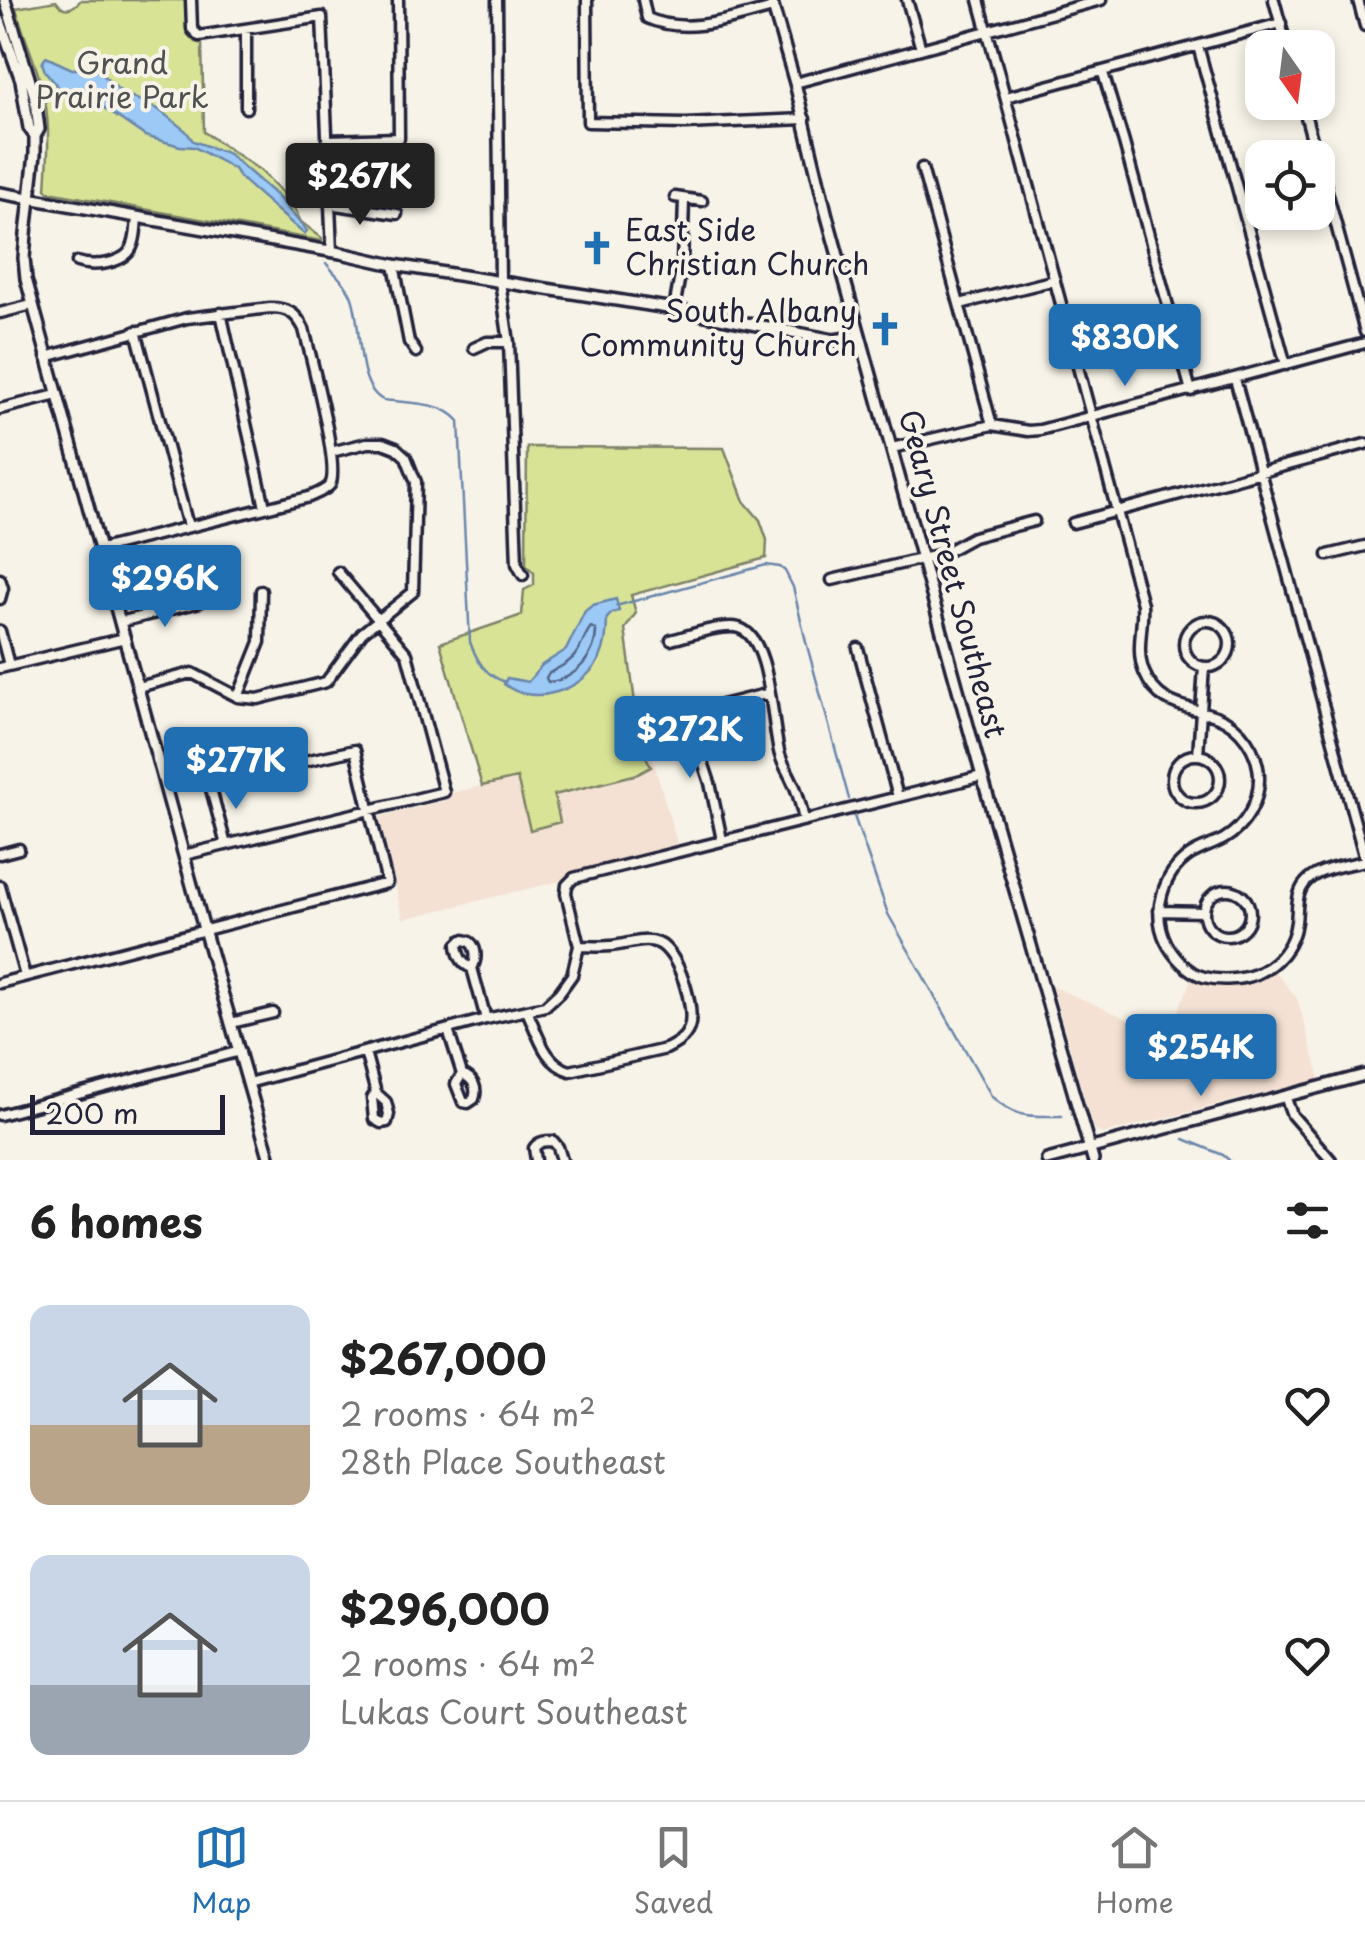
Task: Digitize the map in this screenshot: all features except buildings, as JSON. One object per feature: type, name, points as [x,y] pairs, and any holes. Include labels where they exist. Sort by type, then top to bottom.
[{"type":"main road","points":[[5,0],[36,97],[40,129],[35,136],[24,258],[32,306],[270,1160]]},
{"type":"main road","name":"Geary Street Southeast","points":[[772,4],[982,776],[1093,1160]]},
{"type":"main road","points":[[0,21],[21,80],[29,128],[35,136]]},
{"type":"main road","points":[[0,193],[834,340],[860,336]]},
{"type":"main road","points":[[1047,1160],[1365,1075]]},
{"type":"street","points":[[191,0],[192,29],[200,36],[322,17],[332,252]]},
{"type":"street","points":[[328,140],[399,138],[398,0]]},
{"type":"street","points":[[496,0],[500,282],[509,342],[517,564],[523,575]]},
{"type":"street","points":[[588,0],[588,122],[685,124],[804,119]]},
{"type":"street","points":[[643,0],[647,18],[657,22],[708,24],[772,4]]},
{"type":"street","points":[[907,0],[921,49]]},
{"type":"street","points":[[979,0],[1142,604],[1140,654],[1144,672],[1161,696],[1174,704],[1231,724],[1248,742],[1258,767],[1258,790],[1249,816],[1226,838],[1175,867],[1165,884],[1160,910],[1166,944],[1180,962],[1204,977],[1230,979],[1252,976],[1281,957],[1293,936],[1297,899],[1307,880],[1365,860],[1234,379]]},
{"type":"street","points":[[795,83],[1101,0]]},
{"type":"street","points":[[1274,0],[1282,30]]},
{"type":"street","points":[[1358,0],[1365,26]]},
{"type":"street","points":[[1006,97],[1280,23]]},
{"type":"street","points":[[246,29],[246,108]]},
{"type":"street","points":[[1198,46],[1286,365]]},
{"type":"street","points":[[1103,73],[1191,391]]},
{"type":"street","points":[[922,168],[992,424]]},
{"type":"street","points":[[674,309],[682,264],[680,198],[702,201]]},
{"type":"street","points":[[328,204],[397,214]]},
{"type":"street","points":[[77,262],[118,262],[126,256],[136,240],[137,217]]},
{"type":"street","points":[[1335,223],[1365,332]]},
{"type":"street","points":[[394,265],[409,342],[416,352]]},
{"type":"street","points":[[960,304],[1054,280]]},
{"type":"street","points":[[0,313],[32,306]]},
{"type":"street","points":[[46,357],[187,318],[221,313],[283,308],[293,312],[304,329],[331,452],[334,473],[330,485],[322,491],[266,507],[101,549]]},
{"type":"street","points":[[221,313],[266,507]]},
{"type":"street","points":[[136,331],[188,526]]},
{"type":"street","points":[[474,348],[488,342],[509,342]]},
{"type":"street","points":[[892,448],[992,424],[1040,430],[1365,342]]},
{"type":"street","points":[[0,410],[57,395]]},
{"type":"street","points":[[138,687],[192,673],[238,697],[258,699],[326,682],[362,633],[413,592],[416,482],[406,457],[383,442],[331,452]]},
{"type":"street","points":[[1073,522],[1365,444]]},
{"type":"street","points":[[832,580],[942,554],[972,537],[1034,521]]},
{"type":"street","points":[[1328,556],[1365,546]]},
{"type":"street","points":[[184,855],[444,792],[407,654],[338,572]]},
{"type":"street","points":[[0,579],[0,598]]},
{"type":"street","points":[[238,697],[260,642],[261,591]]},
{"type":"street","points":[[120,622],[200,602]]},
{"type":"street","points":[[1209,621],[1225,629],[1230,646],[1221,662],[1204,667],[1188,658],[1184,641],[1192,626],[1209,621]]},
{"type":"street","points":[[671,640],[732,626],[743,628],[752,636],[770,693],[780,758],[795,786],[804,820]]},
{"type":"street","points":[[0,630],[4,667],[125,638]]},
{"type":"street","points":[[858,648],[898,797]]},
{"type":"street","points":[[1198,755],[1204,667]]},
{"type":"street","points":[[654,722],[770,693]]},
{"type":"street","points":[[686,714],[710,783],[722,840]]},
{"type":"street","points":[[0,983],[387,883],[355,750],[291,764]]},
{"type":"street","points":[[1198,755],[1216,765],[1220,783],[1210,799],[1192,803],[1176,792],[1172,774],[1182,759],[1198,755]]},
{"type":"street","points":[[248,1082],[486,1018],[545,1006],[572,975],[579,946],[566,894],[570,880],[982,776]]},
{"type":"street","points":[[211,789],[226,845]]},
{"type":"street","points":[[0,854],[19,849]]},
{"type":"street","points":[[0,886],[25,976]]},
{"type":"street","points":[[1233,890],[1248,903],[1250,914],[1241,931],[1221,935],[1206,922],[1204,912],[1213,894],[1233,890]]},
{"type":"street","points":[[1160,910],[1204,912]]},
{"type":"street","points":[[527,1012],[559,1073],[649,1054],[690,1035],[690,1009],[680,971],[661,939],[616,946],[579,946]]},
{"type":"street","points":[[472,968],[486,1018]]},
{"type":"street","points":[[231,1023],[273,1013]]},
{"type":"street","points":[[448,1030],[462,1074]]},
{"type":"street","points":[[0,1116],[240,1051]]},
{"type":"street","points":[[365,1052],[376,1093]]},
{"type":"street","points":[[1285,1096],[1292,1115],[1331,1160]]},
{"type":"street","points":[[536,1160],[534,1148],[546,1141],[554,1142],[562,1160]]},
{"type":"shaded area","points":[[649,745],[678,847],[576,871],[564,880],[403,919],[379,817],[443,801],[448,794]]},
{"type":"shaded area","points":[[1273,969],[1297,998],[1320,1079],[1102,1134],[1093,1128],[1052,986],[1167,1036],[1193,976],[1254,977]]},
{"type":"green space","name":"Grand Prairie Park","points":[[81,0],[187,0],[188,35],[202,44],[204,132],[261,171],[290,200],[301,222],[322,241],[46,189],[45,100],[16,8],[56,1],[68,8]]},
{"type":"green space","points":[[527,447],[724,448],[744,501],[760,520],[767,540],[766,558],[631,595],[636,613],[625,629],[641,746],[651,767],[638,774],[554,795],[560,822],[530,830],[517,778],[482,786],[440,643],[522,615],[524,590],[534,585],[534,573],[526,565]]},
{"type":"water","points":[[46,57],[72,69],[95,68],[121,92],[158,109],[193,141],[229,154],[277,196],[307,231],[304,234],[234,169],[194,147],[145,136],[104,108],[69,100],[45,71],[42,63]]},
{"type":"water","points":[[616,599],[619,611],[607,618],[600,658],[582,679],[543,695],[529,695],[504,684],[507,678],[528,682],[542,665],[566,650],[585,611]]},
{"type":"waterway","points":[[326,263],[351,295],[363,368],[374,392],[383,400],[434,406],[459,421],[470,642],[483,666],[505,682]]},
{"type":"waterway","points":[[616,606],[766,565],[785,571],[793,587],[849,799]]},
{"type":"waterway","points":[[854,816],[888,914],[992,1097],[1024,1115],[1062,1116]]},
{"type":"waterway","points":[[1184,1139],[1229,1160]]},
{"type":"place","name":"East Side Christian Church","points":[[597,248]]},
{"type":"place","name":"South Albany Community Church","points":[[885,329]]}]
